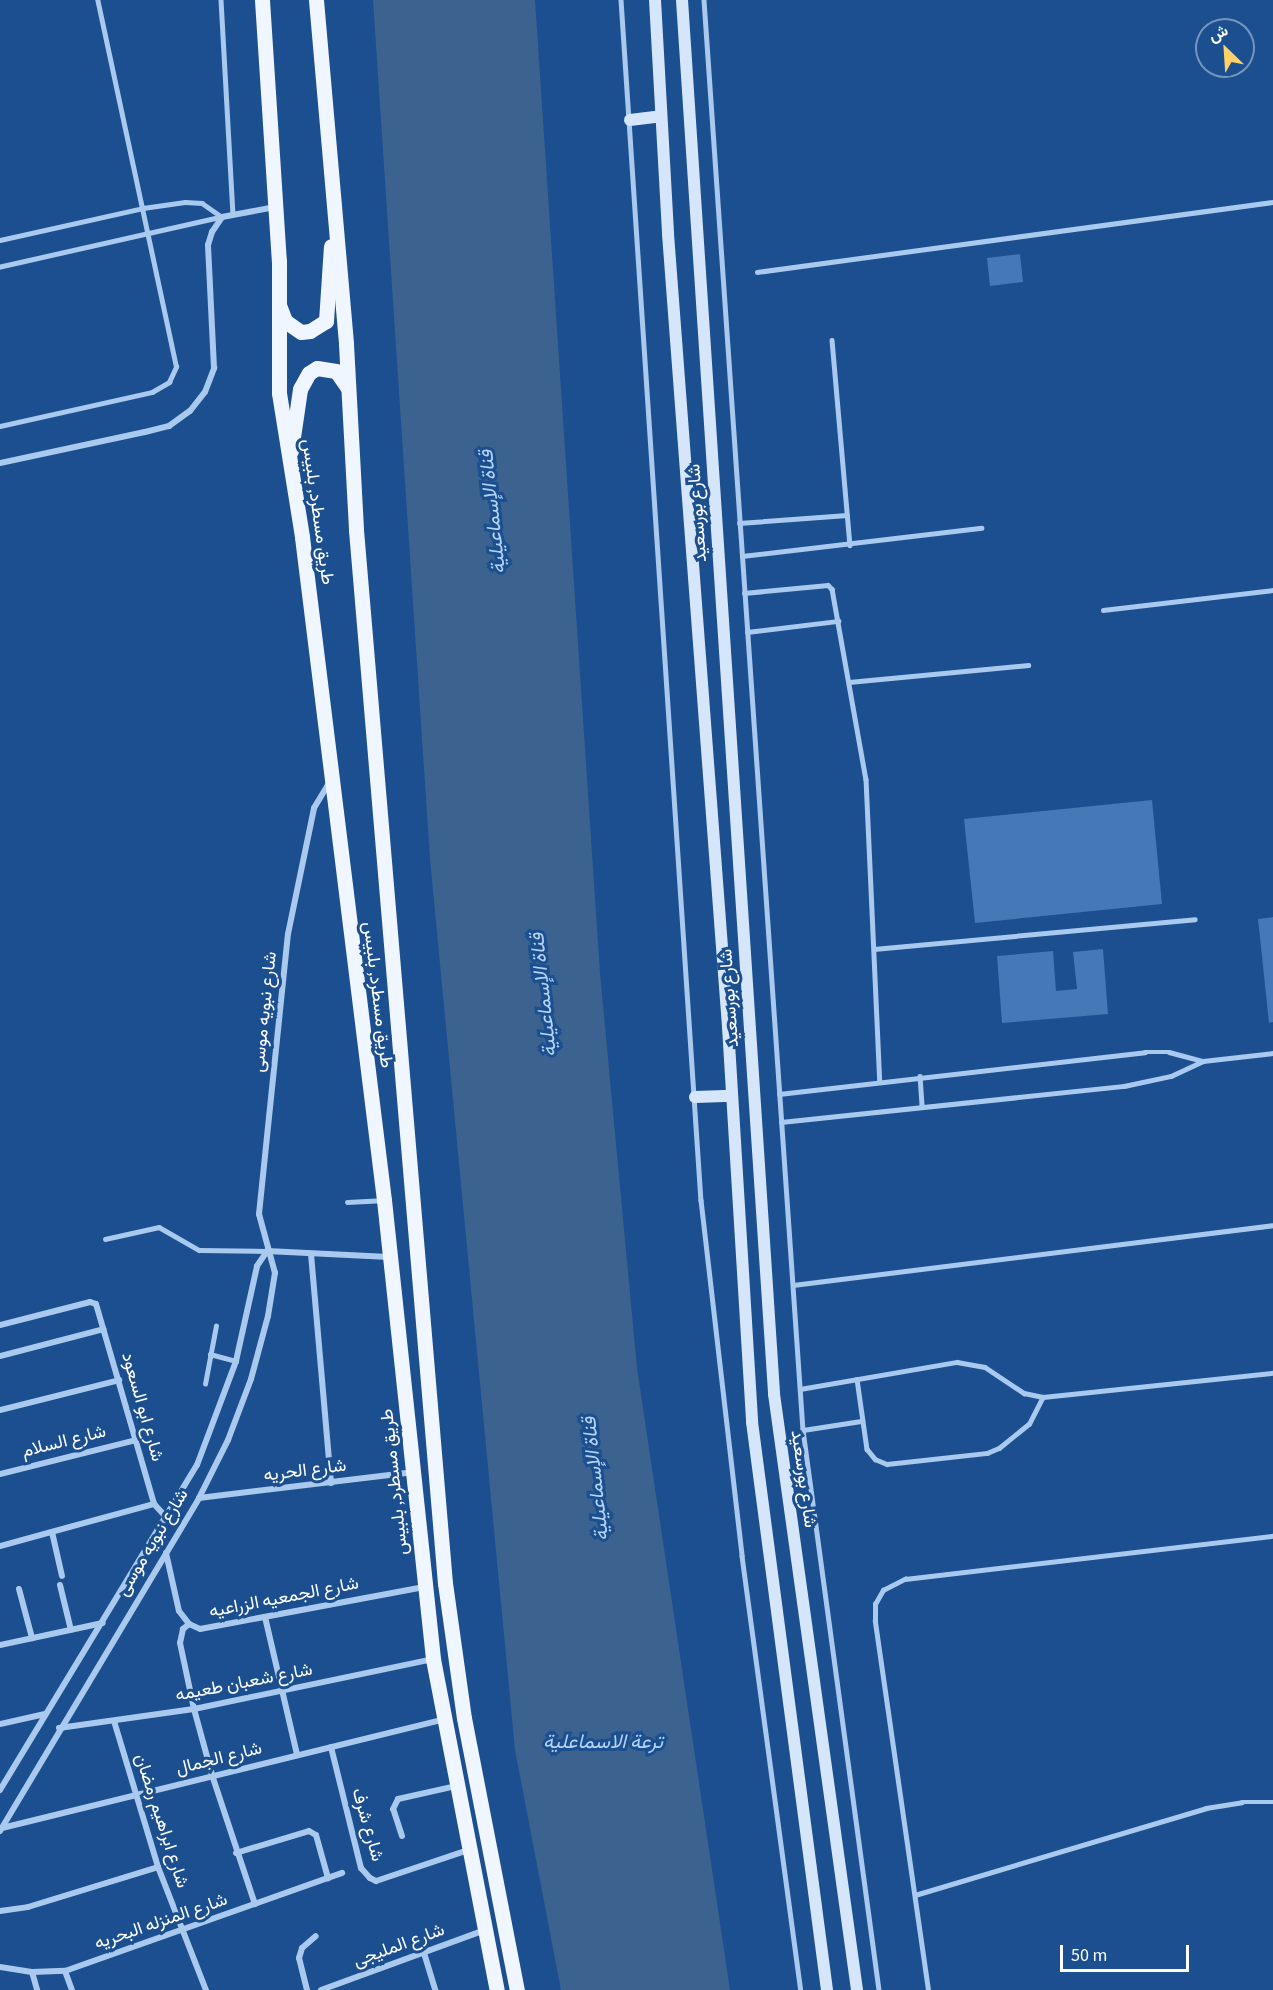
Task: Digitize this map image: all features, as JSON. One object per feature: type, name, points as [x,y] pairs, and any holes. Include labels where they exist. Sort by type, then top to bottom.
[{"type":"main road","name":"طريق مسطرد, بلبيس","points":[[262,0],[275,207],[279,393],[291,454],[384,1200],[433,1659],[497,1990]]},
{"type":"main road","name":"طريق مسطرد, بلبيس","points":[[316,0],[348,388],[358,566],[445,1583],[462,1708],[517,1990]]},
{"type":"main road","name":"شارع بورسعيد","points":[[655,0],[732,1096],[752,1422],[827,1990]]},
{"type":"main road","name":"شارع بورسعيد","points":[[682,0],[774,1394],[857,1990]]},
{"type":"main road","points":[[630,120],[662,116]]},
{"type":"main road","points":[[278,303],[285,321],[301,332],[310,332],[327,321],[327,269],[334,235]]},
{"type":"main road","points":[[291,454],[300,389],[309,373],[327,368],[336,371],[348,388]]},
{"type":"main road","points":[[694,1097],[732,1096]]},
{"type":"street","points":[[0,463],[169,426],[190,411],[205,392],[214,368],[208,245],[222,217],[233,213],[275,207]]},
{"type":"street","name":"شارع نبويه موسى","points":[[1,1829],[59,1728],[199,1498],[228,1440],[268,1317],[275,1273],[267,1251],[259,1215],[288,934],[314,808],[330,781]]},
{"type":"street","points":[[267,1251],[389,1257]]},
{"type":"street","name":"شارع نبويه موسى","points":[[0,1790],[103,1623],[207,1443],[237,1360],[257,1266],[267,1251]]},
{"type":"street","points":[[311,1254],[331,1483]]},
{"type":"street","name":"شارع ابو السعود","points":[[0,1325],[93,1302],[104,1329],[154,1504],[166,1517]]},
{"type":"street","points":[[0,1356],[104,1329]]},
{"type":"street","points":[[0,1410],[119,1380]]},
{"type":"street","name":"شارع السلام","points":[[0,1474],[136,1440]]},
{"type":"street","name":"شارع الحريه","points":[[199,1498],[414,1472]]},
{"type":"street","points":[[0,1546],[154,1504]]},
{"type":"street","points":[[52,1532],[62,1576]]},
{"type":"street","name":"شارع الجمعيه الزراعيه","points":[[166,1552],[179,1611],[189,1624],[200,1629],[425,1586]]},
{"type":"street","points":[[60,1586],[71,1630]]},
{"type":"street","points":[[19,1590],[32,1638]]},
{"type":"street","points":[[265,1617],[297,1755]]},
{"type":"street","points":[[0,1645],[103,1623]]},
{"type":"street","points":[[189,1624],[183,1629],[180,1643],[194,1709],[236,1853],[255,1904]]},
{"type":"street","name":"شارع شعبان طعيمه","points":[[59,1728],[194,1709],[433,1659]]},
{"type":"street","points":[[0,1724],[45,1714]]},
{"type":"street","name":"شارع الجمال","points":[[1,1829],[212,1775],[443,1720]]},
{"type":"street","name":"شارع ابراهيم رمضان","points":[[114,1721],[134,1795],[158,1867],[206,1990]]},
{"type":"street","name":"شارع شرف","points":[[331,1747],[361,1868],[370,1878],[376,1881],[469,1849]]},
{"type":"street","points":[[402,1836],[393,1809],[398,1799],[456,1785]]},
{"type":"street","points":[[236,1853],[309,1831],[316,1835],[328,1878]]},
{"type":"street","points":[[0,1911],[28,1907],[158,1867]]},
{"type":"street","name":"شارع المنزله البحريه","points":[[0,1967],[32,1972],[65,1971],[342,1873]]},
{"type":"street","name":"شارع المليجى","points":[[321,1990],[486,1930]]},
{"type":"street","points":[[307,1990],[299,1958],[302,1948],[316,1936]]},
{"type":"street","points":[[424,1953],[435,1990]]},
{"type":"street","points":[[65,1971],[72,1990]]},
{"type":"street","points":[[32,1972],[37,1990]]},
{"type":"lane","points":[[0,426],[152,392],[172,378],[176,361],[98,0]]},
{"type":"lane","points":[[221,0],[233,213]]},
{"type":"lane","points":[[621,0],[702,1200],[742,1556],[801,1990]]},
{"type":"lane","points":[[704,0],[803,1430],[879,1990]]},
{"type":"lane","points":[[0,240],[143,208],[194,202],[210,206],[222,217]]},
{"type":"lane","points":[[757,272],[1273,202]]},
{"type":"lane","points":[[0,267],[222,217]]},
{"type":"lane","points":[[832,340],[850,545]]},
{"type":"lane","points":[[739,523],[847,515]]},
{"type":"lane","points":[[742,556],[981,528]]},
{"type":"lane","points":[[744,593],[828,585],[832,589],[866,779],[880,1082]]},
{"type":"lane","points":[[1103,610],[1273,590]]},
{"type":"lane","points":[[747,632],[838,621]]},
{"type":"lane","points":[[849,682],[1028,665]]},
{"type":"lane","points":[[874,949],[1195,919]]},
{"type":"lane","points":[[779,1094],[920,1076],[1145,1052],[1169,1052],[1203,1061]]},
{"type":"lane","points":[[781,1122],[1124,1086],[1171,1076],[1203,1061],[1273,1053]]},
{"type":"lane","points":[[920,1076],[922,1107]]},
{"type":"lane","points":[[347,1202],[384,1200]]},
{"type":"lane","points":[[793,1285],[1273,1225]]},
{"type":"lane","points":[[105,1239],[159,1227],[199,1250],[267,1251]]},
{"type":"lane","points":[[205,1384],[216,1326]]},
{"type":"lane","points":[[210,1354],[237,1360]]},
{"type":"lane","points":[[800,1389],[967,1362],[993,1371],[1024,1393],[1043,1397],[1273,1373]]},
{"type":"lane","points":[[857,1379],[867,1449],[881,1462],[987,1453],[1020,1434],[1043,1397]]},
{"type":"lane","points":[[803,1430],[862,1421]]},
{"type":"lane","points":[[928,1990],[874,1613],[883,1590],[905,1578],[1273,1536]]},
{"type":"lane","points":[[915,1895],[1206,1808],[1242,1802],[1273,1802]]},
{"type":"water","name":"ترعة الاسماعلية","points":[[373,0],[535,0],[600,973],[637,1368],[730,1990],[561,1990],[515,1750],[430,859]]},
{"type":"building","points":[[1020,254],[1023,282],[990,286],[987,258]]},
{"type":"building","points":[[1152,800],[1162,904],[975,923],[964,819]]},
{"type":"building","points":[[1273,917],[1273,1022],[1269,1023],[1258,919]]},
{"type":"building","points":[[1103,949],[1108,1014],[1002,1023],[997,956],[1053,951],[1056,991],[1077,989],[1073,952]]},
{"type":"water label","name":"قناة الإسماعيلية","points":[[493,512]]},
{"type":"water label","name":"قناة الإسماعيلية","points":[[544,995]]},
{"type":"water label","name":"قناة الإسماعيلية","points":[[596,1479]]}]
